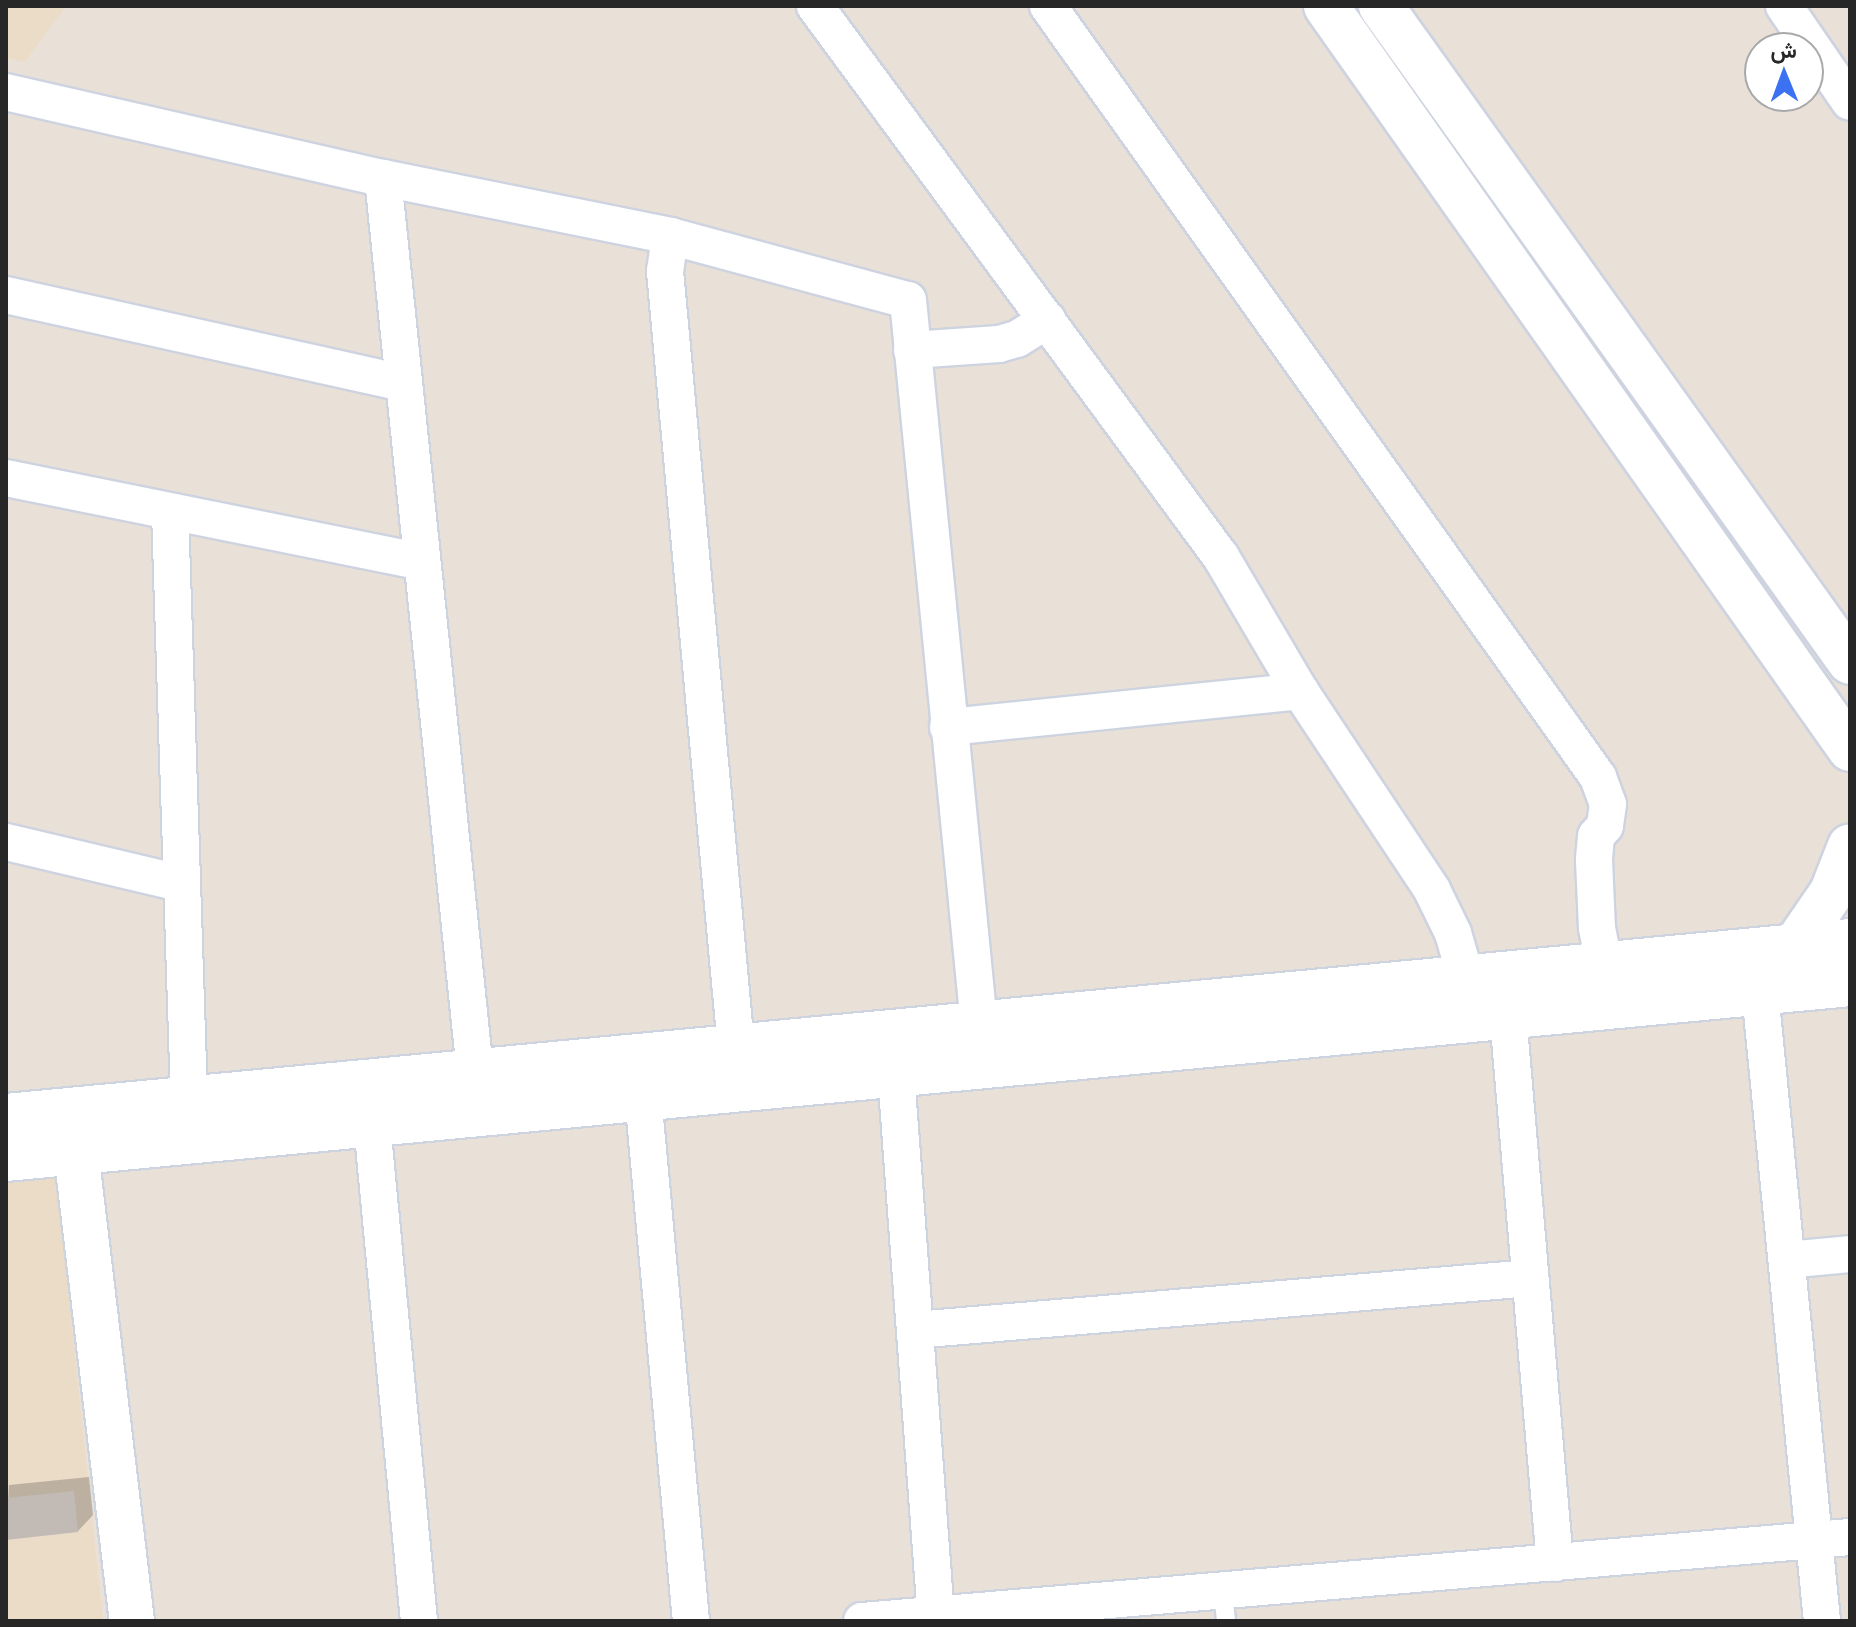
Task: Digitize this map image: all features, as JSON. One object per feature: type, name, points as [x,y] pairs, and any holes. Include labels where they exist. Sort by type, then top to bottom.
[{"type":"street","points":[[815,6],[1221,557],[1300,691],[1432,890],[1453,933],[1466,978]]},
{"type":"street","points":[[1048,6],[1598,777],[1608,804],[1605,826],[1596,836],[1594,860],[1597,928],[1604,965]]},
{"type":"street","points":[[1326,6],[1850,749]]},
{"type":"street","points":[[1381,6],[1850,662]]},
{"type":"street","points":[[1784,6],[1846,90]]},
{"type":"street","points":[[6,92],[383,178],[670,236],[908,300],[979,1024]]},
{"type":"street","points":[[383,178],[475,1071]]},
{"type":"street","points":[[670,236],[665,271],[736,1047]]},
{"type":"street","points":[[6,295],[403,383]]},
{"type":"street","points":[[912,350],[999,344],[1017,339],[1047,320]]},
{"type":"street","points":[[6,478],[421,562]]},
{"type":"street","points":[[170,512],[189,1098]]},
{"type":"street","points":[[948,727],[1300,691]]},
{"type":"street","points":[[6,842],[180,883]]},
{"type":"street","points":[[1795,946],[1832,892],[1850,846]]},
{"type":"street","points":[[6,1159],[372,1124],[642,1077],[736,1047],[1850,941]]},
{"type":"street","points":[[6,1116],[475,1071],[642,1077],[896,1074],[1850,984]]},
{"type":"street","points":[[1760,992],[1822,1621]]},
{"type":"street","points":[[1508,1016],[1555,1563]]},
{"type":"street","points":[[896,1074],[936,1617]]},
{"type":"street","points":[[642,1077],[691,1621]]},
{"type":"street","points":[[372,1124],[419,1621]]},
{"type":"street","points":[[76,1152],[132,1621]]},
{"type":"street","points":[[1787,1260],[1850,1254]]},
{"type":"street","points":[[915,1330],[1530,1278]]},
{"type":"street","points":[[862,1621],[1225,1606],[1555,1563],[1850,1537]]},
{"type":"shaded area","points":[[6,6],[66,6],[25,62],[6,58]]},
{"type":"shaded area","points":[[56,1175],[103,1621],[6,1621],[6,1181]]},
{"type":"building","points":[[74,1491],[78,1532],[6,1540],[6,1498]]}]
